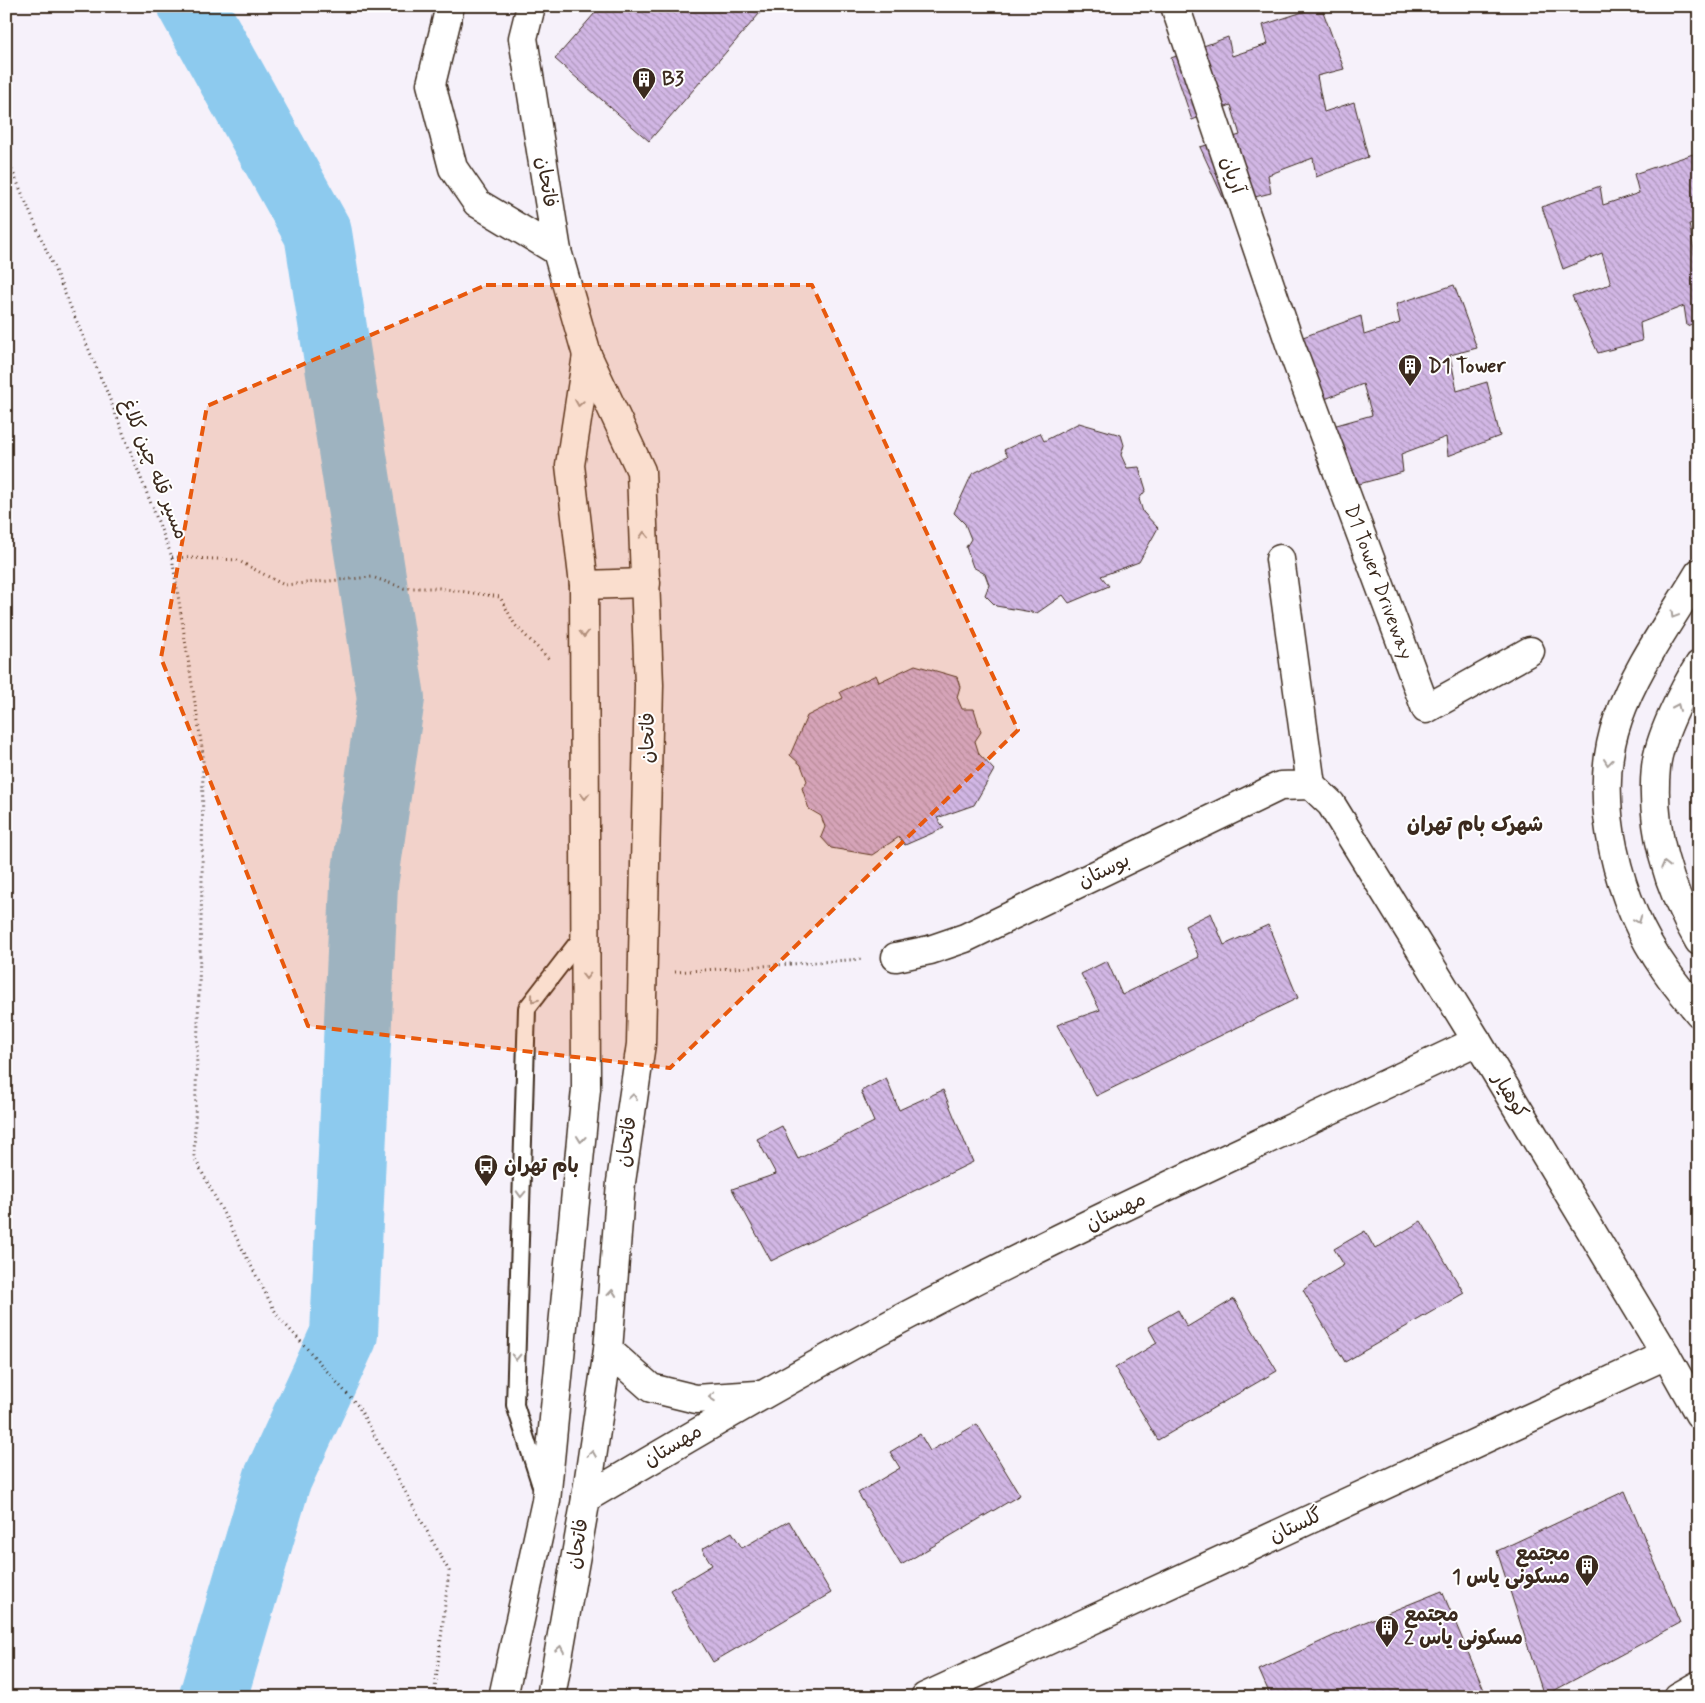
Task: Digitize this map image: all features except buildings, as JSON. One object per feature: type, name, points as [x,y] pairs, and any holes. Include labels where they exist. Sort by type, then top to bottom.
[{"type":"street","points":[[450,6],[431,84],[453,168],[478,203],[556,251]]},
{"type":"street","name":"فاتحان","points":[[530,6],[523,38],[556,251],[587,355],[641,470],[649,685],[641,1044],[621,1182],[608,1350],[586,1498],[551,1697]]},
{"type":"street","name":"آریان","points":[[1175,6],[1290,344]]},
{"type":"street","name":"D1 Tower Driveway","points":[[1290,344],[1426,709],[1530,651]]},
{"type":"street","name":"فاتحان","points":[[503,1697],[546,1501],[586,1089],[584,585],[570,465],[587,355]]},
{"type":"street","points":[[1280,559],[1311,785]]},
{"type":"street","points":[[1699,573],[1642,668],[1619,718],[1610,745],[1607,774],[1609,829],[1622,879],[1642,929],[1665,971],[1699,1013]]},
{"type":"street","points":[[584,585],[646,583]]},
{"type":"street","points":[[1699,665],[1687,683],[1669,725],[1656,765],[1656,814],[1665,866],[1683,915],[1699,941]]},
{"type":"street","name":"بوستان","points":[[896,957],[930,950],[965,938],[1280,786],[1311,785]]},
{"type":"street","name":"کوهیار","points":[[1311,785],[1330,804],[1477,1041],[1666,1355],[1699,1414]]},
{"type":"street","name":"مهستان","points":[[586,1498],[761,1394],[912,1313],[1146,1197],[1477,1041]]},
{"type":"street","name":"مهستان","points":[[608,1350],[651,1388],[696,1398],[761,1394]]},
{"type":"street","name":"گلستان","points":[[925,1697],[1666,1355]]},
{"type":"street","points":[[1678,1697],[1699,1685]]},
{"type":"lane","points":[[546,1501],[514,1404],[527,1008],[585,933]]},
{"type":"path","name":"مسیر قله چین کلاغ","points":[[6,156],[107,392],[172,557],[237,560],[284,585],[372,577],[404,588],[438,588],[500,597],[515,625],[584,694]]},
{"type":"path","points":[[172,557],[203,754],[202,886],[194,1157],[277,1315],[358,1406],[449,1571],[434,1697]]},
{"type":"path","points":[[642,974],[896,957]]},
{"type":"highlighted area","points":[[486,285],[812,285],[1018,730],[670,1068],[308,1026],[161,658],[207,406]]},
{"type":"waterway","points":[[192,6],[318,233],[391,698],[364,885],[344,1335],[277,1480],[213,1697]]},
{"type":"place","name":"B3","points":[[644,100]]},
{"type":"place","name":"D1 Tower","points":[[1410,387]]},
{"type":"place","name":"بام تهران","points":[[486,1187]]},
{"type":"place","name":"مجتمع مسکونی یاس 1","points":[[1587,1587]]},
{"type":"place","name":"مجتمع مسکونی یاس 2","points":[[1387,1648]]},
{"type":"district","name":"شهرک بام تهران","points":[[1475,825]]}]
